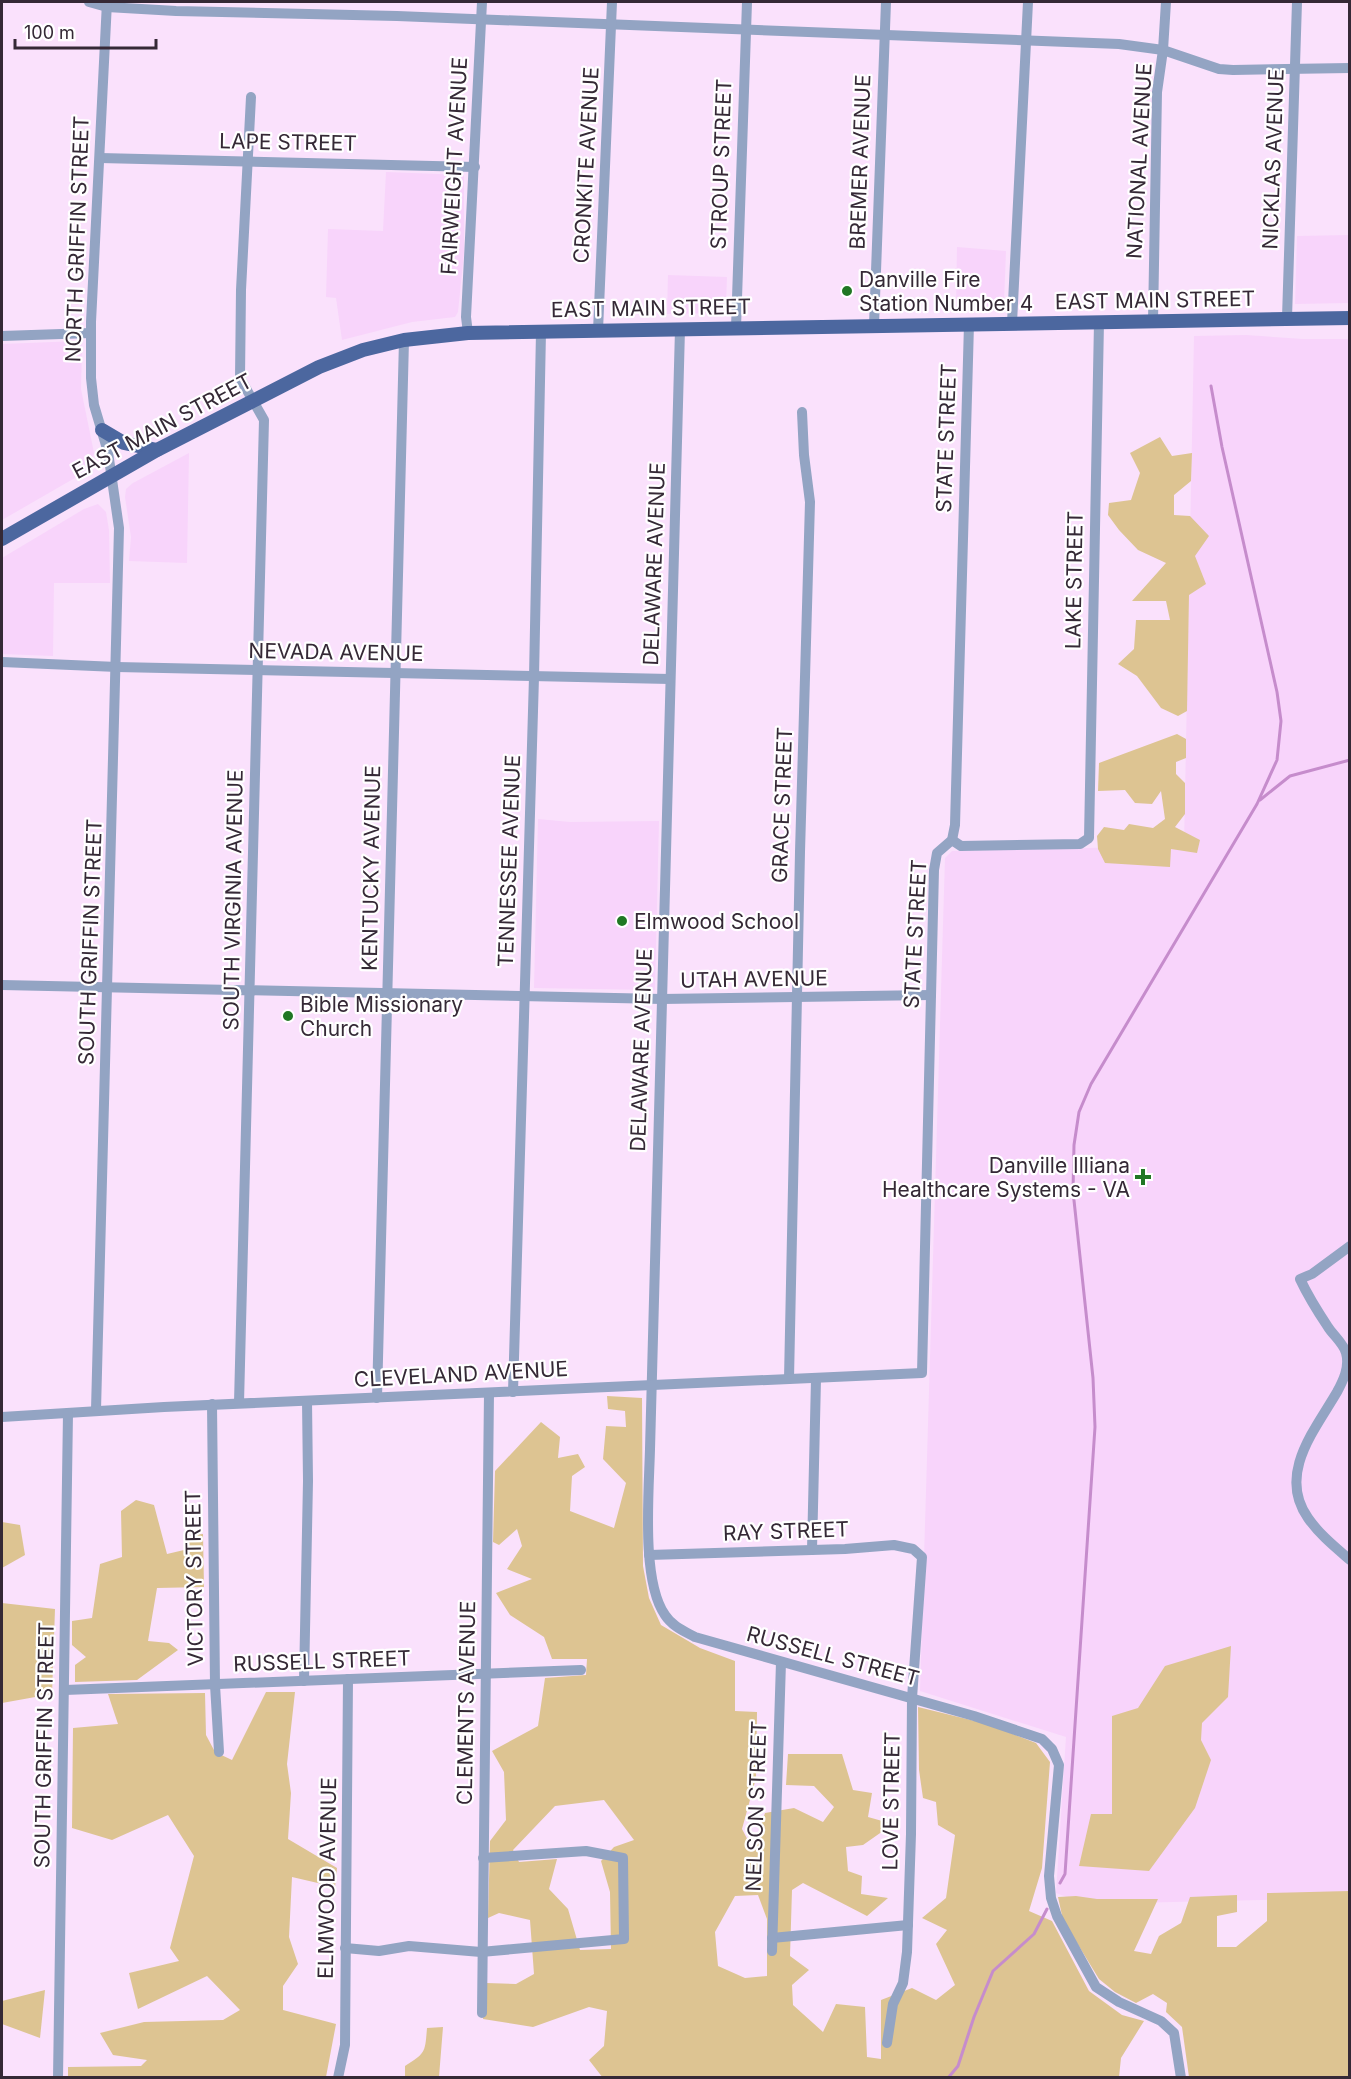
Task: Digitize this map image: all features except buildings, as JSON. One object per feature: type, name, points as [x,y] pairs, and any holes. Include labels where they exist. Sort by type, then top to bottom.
[{"type":"main road","name":"EAST MAIN STREET","points":[[2,538],[157,450],[337,359],[404,340],[468,333],[1350,318]]},
{"type":"main road","points":[[102,430],[124,443],[157,450]]},
{"type":"street","points":[[89,2],[176,11],[482,19],[1119,44],[1163,50],[1219,69],[1350,68]]},
{"type":"street","name":"FAIRWEIGHT AVENUE","points":[[468,333],[466,317],[482,2]]},
{"type":"street","name":"CRONKITE AVENUE","points":[[598,331],[612,2]]},
{"type":"street","name":"STROUP STREET","points":[[736,328],[747,2]]},
{"type":"street","name":"BREMER AVENUE","points":[[874,325],[886,2]]},
{"type":"street","points":[[1012,323],[1023,63],[1028,2]]},
{"type":"street","name":"NATIONAL AVENUE","points":[[1153,321],[1157,92],[1166,2]]},
{"type":"street","name":"NICKLAS AVENUE","points":[[1287,318],[1297,2]]},
{"type":"street","name":"NORTH GRIFFIN STREET","points":[[107,4],[91,333],[91,378],[94,405],[108,452],[111,477]]},
{"type":"street","name":"SOUTH VIRGINIA AVENUE","points":[[239,1403],[264,420],[240,378],[239,361],[251,97]]},
{"type":"street","name":"LAPE STREET","points":[[100,158],[475,167]]},
{"type":"street","name":"LAKE STREET","points":[[952,840],[961,846],[1080,844],[1089,838],[1099,322]]},
{"type":"street","name":"STATE STREET","points":[[922,1373],[934,870],[937,853],[952,840],[955,825],[969,324]]},
{"type":"street","name":"DELAWARE AVENUE","points":[[649,1555],[651,1386],[681,329]]},
{"type":"street","name":"TENNESSEE AVENUE","points":[[513,1392],[534,677],[541,332]]},
{"type":"street","points":[[2,336],[91,333]]},
{"type":"street","name":"KENTUCKY AVENUE","points":[[376,1398],[404,340]]},
{"type":"street","name":"GRACE STREET","points":[[789,1380],[796,998],[810,502],[802,412]]},
{"type":"street","name":"SOUTH GRIFFIN STREET","points":[[96,1410],[117,667],[119,528],[111,477]]},
{"type":"street","name":"NEVADA AVENUE","points":[[2,662],[117,667],[670,679]]},
{"type":"street","name":"UTAH AVENUE","points":[[2,985],[662,999],[931,995]]},
{"type":"street","points":[[1350,1246],[1329,1263],[1300,1279],[1327,1326],[1346,1352],[1347,1365],[1344,1380],[1301,1455],[1296,1473],[1296,1484],[1301,1506],[1307,1517],[1350,1560]]},
{"type":"street","name":"CLEVELAND AVENUE","points":[[2,1417],[212,1404],[922,1373]]},
{"type":"street","points":[[812,1550],[816,1379]]},
{"type":"street","name":"CLEMENTS AVENUE","points":[[482,2013],[489,1393]]},
{"type":"street","points":[[304,1681],[308,1480],[307,1401]]},
{"type":"street","name":"VICTORY STREET","points":[[212,1404],[214,1685],[219,1752]]},
{"type":"street","name":"SOUTH GRIFFIN STREET","points":[[58,2078],[68,1413]]},
{"type":"street","name":"RAY STREET","points":[[649,1555],[894,1545],[913,1549],[922,1557]]},
{"type":"street","name":"RUSSELL STREET","points":[[649,1555],[658,1599],[664,1614],[674,1625],[695,1637],[974,1716],[1042,1739],[1052,1749],[1059,1765],[1049,1876],[1051,1898],[1057,1916],[1096,1987],[1119,2002],[1161,2021],[1174,2033],[1181,2078]]},
{"type":"street","name":"LOVE STREET","points":[[887,2043],[893,2004],[903,1983],[908,1925],[912,1698],[922,1557]]},
{"type":"street","name":"NELSON STREET","points":[[772,1951],[780,1662]]},
{"type":"street","name":"RUSSELL STREET","points":[[65,1690],[581,1670]]},
{"type":"street","name":"ELMWOOD AVENUE","points":[[339,2078],[345,2045],[348,1679]]},
{"type":"street","points":[[345,1948],[379,1951],[409,1946],[481,1952],[624,1939],[624,1858],[586,1851],[483,1858]]},
{"type":"street","points":[[772,1938],[908,1925]]},
{"type":"shaded area","points":[[386,172],[464,175],[464,253],[458,312],[455,317],[412,322],[342,340],[336,298],[326,297],[328,229],[383,231]]},
{"type":"shaded area","points":[[1349,235],[1349,303],[1295,304],[1297,236]]},
{"type":"shaded area","points":[[957,247],[1006,251],[1004,303],[1002,305],[991,308],[956,308]]},
{"type":"shaded area","points":[[668,275],[727,277],[726,304],[723,311],[667,314]]},
{"type":"shaded area","name":"Danville Illiana Healthcare Systems - VA","points":[[1246,335],[1349,339],[1349,1898],[1085,1904],[1056,1893],[1066,1737],[920,1691],[945,858],[952,851],[1184,846],[1194,336]]},
{"type":"shaded area","points":[[78,341],[82,346],[81,389],[94,453],[92,462],[88,470],[2,520],[2,344]]},
{"type":"shaded area","points":[[1160,437],[1172,456],[1192,453],[1191,481],[1174,495],[1174,515],[1190,516],[1209,536],[1195,556],[1206,584],[1189,595],[1187,711],[1178,716],[1161,708],[1137,676],[1118,664],[1134,649],[1136,620],[1170,620],[1166,601],[1132,601],[1166,563],[1138,550],[1108,515],[1109,503],[1131,500],[1140,473],[1130,453]]},
{"type":"shaded area","points":[[189,453],[187,563],[129,561],[131,537],[125,497],[126,489]]},
{"type":"shaded area","points":[[98,504],[106,512],[109,530],[110,583],[54,583],[53,656],[2,654],[2,558],[84,509]]},
{"type":"shaded area","points":[[1177,734],[1186,739],[1186,758],[1176,762],[1176,774],[1185,783],[1185,814],[1175,827],[1200,840],[1197,853],[1171,849],[1170,867],[1105,863],[1098,849],[1097,836],[1104,827],[1124,830],[1129,824],[1153,828],[1165,819],[1161,791],[1152,804],[1135,803],[1125,790],[1098,791],[1099,763]]},
{"type":"shaded area","points":[[538,819],[570,822],[659,821],[655,990],[534,988]]},
{"type":"shaded area","points":[[607,1396],[642,1398],[643,1566],[649,1598],[661,1625],[700,1648],[735,1661],[735,1711],[757,1712],[756,1778],[742,1829],[753,1850],[765,1813],[794,1808],[823,1822],[834,1807],[814,1786],[786,1785],[788,1754],[842,1754],[853,1790],[872,1793],[868,1817],[893,1824],[863,1845],[846,1847],[848,1871],[862,1876],[861,1894],[888,1898],[867,1916],[803,1883],[792,1890],[790,1956],[809,1970],[792,1985],[793,2005],[823,2032],[836,2004],[865,2007],[867,2057],[881,2059],[881,2000],[912,1988],[936,2000],[955,1985],[936,1944],[947,1930],[922,1918],[946,1898],[955,1835],[938,1825],[936,1802],[923,1798],[919,1770],[918,1707],[987,1724],[1036,1743],[1050,1762],[1042,1868],[1029,1911],[1052,1921],[1089,1991],[1122,2015],[1144,2021],[1121,2058],[1119,2077],[603,2078],[589,2060],[604,2046],[607,2011],[589,2007],[533,2027],[483,2019],[486,1983],[516,1984],[534,1974],[530,1920],[499,1913],[488,1918],[490,1841],[506,1820],[504,1772],[492,1751],[538,1726],[545,1678],[586,1675],[587,1659],[552,1659],[544,1637],[510,1615],[496,1593],[532,1579],[507,1569],[522,1546],[517,1529],[499,1545],[493,1542],[495,1471],[541,1422],[560,1437],[558,1458],[578,1454],[585,1467],[572,1476],[570,1511],[614,1528],[626,1483],[603,1459],[606,1426],[626,1427],[625,1411],[608,1409]],"holes":[[[604,1800],[634,1840],[614,1847],[601,1861],[610,1892],[611,1949],[580,1950],[568,1909],[549,1889],[557,1859],[519,1862],[513,1850],[555,1806]],[[758,1895],[767,1919],[767,1976],[745,1978],[718,1966],[715,1932],[735,1896]]]},
{"type":"shaded area","points":[[136,1500],[154,1505],[167,1554],[184,1550],[191,1535],[203,1534],[204,1587],[157,1588],[148,1641],[169,1643],[178,1650],[137,1680],[75,1682],[75,1665],[86,1657],[72,1645],[72,1621],[92,1618],[100,1564],[122,1557],[121,1511]]},
{"type":"shaded area","points":[[2,1522],[20,1525],[25,1555],[2,1568]]},
{"type":"shaded area","points":[[2,1603],[55,1609],[52,1694],[2,1703]]},
{"type":"shaded area","points":[[1231,1646],[1228,1697],[1202,1723],[1201,1740],[1211,1760],[1195,1808],[1149,1871],[1079,1866],[1091,1814],[1112,1814],[1112,1716],[1138,1708],[1165,1666]]},
{"type":"shaded area","points":[[266,1692],[295,1692],[287,1764],[291,1793],[288,1839],[337,1868],[335,1887],[292,1877],[289,1937],[298,1964],[283,1986],[283,2010],[336,2024],[326,2077],[68,2078],[68,2067],[141,2066],[147,2060],[113,2055],[100,2033],[144,2022],[223,2020],[240,2010],[207,1976],[138,2009],[129,1973],[179,1961],[170,1948],[194,1856],[168,1815],[112,1840],[72,1828],[73,1728],[118,1724],[108,1694],[205,1693],[206,1735],[215,1752],[232,1760]]},
{"type":"shaded area","points":[[1349,1891],[1349,2077],[1189,2077],[1182,2027],[1166,2012],[1167,2003],[1153,1994],[1136,2003],[1115,1992],[1099,1979],[1063,1920],[1058,1897],[1158,1899],[1134,1951],[1151,1954],[1159,1936],[1181,1923],[1190,1897],[1237,1895],[1237,1912],[1217,1916],[1217,1947],[1236,1947],[1267,1921],[1267,1893]]},
{"type":"shaded area","points":[[45,1990],[40,2038],[2,2024],[2,2001]]},
{"type":"shaded area","points":[[443,2027],[439,2077],[405,2077],[405,2066],[423,2051],[427,2028]]},
{"type":"waterway","points":[[1060,1883],[1065,1874],[1095,1427],[1093,1378],[1073,1191],[1074,1145],[1079,1112],[1091,1084],[1257,804],[1277,760],[1281,721],[1277,692],[1222,447],[1211,386]]},
{"type":"waterway","points":[[1260,800],[1290,776],[1350,760]]},
{"type":"waterway","points":[[948,2078],[958,2066],[974,2017],[993,1971],[1034,1934],[1047,1909]]},
{"type":"place","name":"Danville Fire Station Number 4","points":[[847,291]]},
{"type":"place","name":"Elmwood School","points":[[622,921]]},
{"type":"place","name":"Bible Missionary Church","points":[[288,1016]]},
{"type":"place","name":"Danville Illiana Healthcare Systems - VA","points":[[1143,1177]]}]
